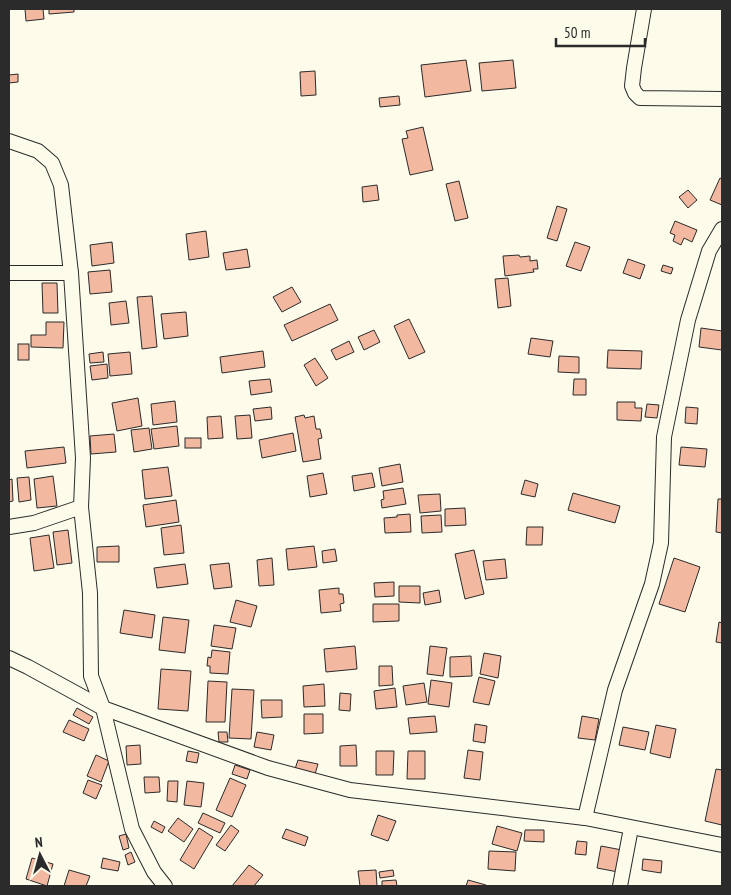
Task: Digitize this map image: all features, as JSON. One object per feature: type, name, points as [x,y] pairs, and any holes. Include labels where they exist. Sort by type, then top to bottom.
[{"type":"street","points":[[644,9],[632,86],[635,93],[640,98],[722,99]]},
{"type":"street","points":[[9,140],[38,151],[52,163],[61,184],[71,273],[83,458],[81,507],[90,593],[91,676],[103,708],[132,829],[154,872],[165,886]]},
{"type":"street","points":[[585,818],[615,690],[652,584],[661,543],[664,437],[688,320],[709,251],[722,229]]},
{"type":"street","points":[[9,273],[71,273]]},
{"type":"street","points":[[9,527],[34,523],[81,507]]},
{"type":"street","points":[[9,658],[103,708],[268,768],[350,790],[585,818],[722,845]]},
{"type":"street","points":[[620,886],[631,828]]},
{"type":"building","points":[[25,9],[43,9],[44,19],[26,21]]},
{"type":"building","points":[[49,9],[74,9],[74,12],[49,14]]},
{"type":"building","points":[[466,60],[471,91],[425,97],[421,65]]},
{"type":"building","points":[[513,60],[516,88],[482,91],[479,63]]},
{"type":"building","points":[[315,71],[316,95],[301,96],[300,72]]},
{"type":"building","points":[[18,74],[18,82],[9,83],[9,75]]},
{"type":"building","points":[[399,96],[400,105],[380,107],[379,98]]},
{"type":"building","points":[[423,127],[433,170],[410,175],[402,139],[408,138],[406,131]]},
{"type":"building","points":[[720,178],[722,179],[722,205],[710,200]]},
{"type":"building","points":[[459,181],[468,218],[455,221],[446,184]]},
{"type":"building","points":[[377,185],[379,200],[363,202],[362,187]]},
{"type":"building","points":[[688,190],[697,200],[688,208],[679,197]]},
{"type":"building","points":[[557,206],[567,209],[557,241],[547,238]]},
{"type":"building","points":[[675,221],[697,230],[692,242],[684,238],[681,245],[673,241],[675,235],[670,233]]},
{"type":"building","points":[[206,231],[209,257],[189,260],[186,234]]},
{"type":"building","points":[[112,242],[114,263],[92,266],[90,245]]},
{"type":"building","points":[[575,242],[590,247],[581,271],[566,266]]},
{"type":"building","points":[[247,249],[250,267],[226,270],[223,253]]},
{"type":"building","points":[[519,255],[520,257],[530,256],[530,261],[537,260],[538,269],[533,269],[534,272],[505,276],[503,256]]},
{"type":"building","points":[[628,259],[645,265],[640,279],[623,273]]},
{"type":"building","points":[[663,265],[673,268],[671,274],[661,271]]},
{"type":"building","points":[[110,270],[112,292],[90,294],[88,272]]},
{"type":"building","points":[[508,278],[511,306],[498,308],[495,279]]},
{"type":"building","points":[[42,283],[57,283],[58,313],[43,313]]},
{"type":"building","points":[[292,287],[301,302],[282,312],[273,297]]},
{"type":"building","points":[[152,296],[157,347],[142,349],[137,297]]},
{"type":"building","points":[[126,301],[129,323],[111,325],[109,303]]},
{"type":"building","points":[[330,304],[338,320],[292,341],[284,325]]},
{"type":"building","points":[[186,312],[188,336],[164,339],[161,314]]},
{"type":"building","points":[[409,319],[425,352],[409,359],[394,326]]},
{"type":"building","points":[[46,322],[64,322],[63,348],[31,347],[31,335],[46,335]]},
{"type":"building","points":[[701,328],[722,331],[722,350],[699,347]]},
{"type":"building","points":[[374,330],[380,342],[364,350],[358,337]]},
{"type":"building","points":[[531,338],[553,341],[550,357],[528,354]]},
{"type":"building","points":[[349,341],[354,352],[336,360],[331,350]]},
{"type":"building","points":[[18,344],[29,344],[29,360],[18,360]]},
{"type":"building","points":[[608,350],[642,351],[641,369],[607,368]]},
{"type":"building","points":[[263,351],[265,367],[222,373],[220,357]]},
{"type":"building","points":[[103,352],[104,362],[90,363],[89,354]]},
{"type":"building","points":[[130,352],[132,374],[110,376],[108,354]]},
{"type":"building","points":[[559,356],[579,357],[579,373],[558,372]]},
{"type":"building","points":[[315,358],[328,378],[316,386],[304,365]]},
{"type":"building","points":[[107,364],[108,378],[92,380],[90,366]]},
{"type":"building","points":[[270,379],[272,392],[251,395],[249,381]]},
{"type":"building","points":[[574,379],[586,379],[586,395],[573,395]]},
{"type":"building","points":[[138,398],[142,426],[117,431],[112,403]]},
{"type":"building","points":[[175,401],[177,422],[153,425],[151,404]]},
{"type":"building","points":[[617,402],[635,402],[635,408],[642,408],[641,421],[617,420]]},
{"type":"building","points":[[647,404],[659,405],[657,418],[645,417]]},
{"type":"building","points":[[271,407],[272,419],[255,421],[253,409]]},
{"type":"building","points":[[686,407],[698,408],[697,424],[685,423]]},
{"type":"building","points":[[250,415],[252,438],[237,439],[235,416]]},
{"type":"building","points":[[304,415],[305,418],[314,416],[316,429],[320,429],[322,438],[318,439],[321,459],[303,462],[295,417]]},
{"type":"building","points":[[221,416],[223,438],[208,439],[207,417]]},
{"type":"building","points":[[177,426],[179,446],[154,449],[151,429]]},
{"type":"building","points":[[149,428],[152,449],[134,452],[131,430]]},
{"type":"building","points":[[293,433],[296,451],[262,458],[259,440]]},
{"type":"building","points":[[114,434],[116,452],[91,454],[90,436]]},
{"type":"building","points":[[185,438],[201,438],[201,448],[185,448]]},
{"type":"building","points":[[64,447],[66,463],[27,468],[25,451]]},
{"type":"building","points":[[681,447],[707,449],[705,467],[679,465]]},
{"type":"building","points":[[400,464],[403,482],[382,486],[379,468]]},
{"type":"building","points":[[168,467],[172,496],[145,499],[142,470]]},
{"type":"building","points":[[323,473],[327,494],[310,497],[307,476]]},
{"type":"building","points":[[372,473],[375,487],[354,491],[352,476]]},
{"type":"building","points":[[53,476],[57,506],[37,508],[34,479]]},
{"type":"building","points":[[29,477],[31,500],[19,502],[17,478]]},
{"type":"building","points":[[12,479],[13,501],[9,502],[9,480]]},
{"type":"building","points":[[525,480],[538,484],[535,497],[521,494]]},
{"type":"building","points":[[403,488],[406,504],[382,508],[383,491]]},
{"type":"building","points":[[573,493],[620,506],[615,523],[568,510]]},
{"type":"building","points":[[440,494],[441,511],[420,513],[418,495]]},
{"type":"building","points":[[718,499],[722,499],[722,533],[716,532]]},
{"type":"building","points":[[176,500],[179,522],[146,527],[143,505]]},
{"type":"building","points":[[465,508],[466,525],[445,526],[445,509]]},
{"type":"building","points":[[410,514],[411,532],[385,533],[384,518]]},
{"type":"building","points":[[441,515],[442,532],[422,533],[421,516]]},
{"type":"building","points":[[181,525],[184,553],[164,555],[161,528]]},
{"type":"building","points":[[527,527],[543,527],[542,545],[526,545]]},
{"type":"building","points":[[68,530],[72,563],[57,565],[53,532]]},
{"type":"building","points":[[49,535],[54,568],[34,571],[30,538]]},
{"type":"building","points":[[119,546],[119,562],[97,562],[97,547]]},
{"type":"building","points":[[314,546],[317,567],[288,570],[286,549]]},
{"type":"building","points":[[335,549],[337,561],[323,563],[322,551]]},
{"type":"building","points":[[474,550],[484,594],[465,599],[455,554]]},
{"type":"building","points":[[272,558],[274,585],[259,586],[257,560]]},
{"type":"building","points":[[674,558],[700,567],[685,612],[659,604]]},
{"type":"building","points":[[505,559],[507,578],[486,580],[483,561]]},
{"type":"building","points":[[229,563],[232,587],[214,589],[210,565]]},
{"type":"building","points":[[185,564],[188,584],[157,588],[154,568]]},
{"type":"building","points":[[394,582],[394,596],[375,597],[374,583]]},
{"type":"building","points":[[399,586],[420,586],[420,603],[399,602]]},
{"type":"building","points":[[339,588],[339,594],[343,594],[344,603],[340,604],[341,611],[321,613],[319,590]]},
{"type":"building","points":[[439,590],[441,602],[425,605],[423,593]]},
{"type":"building","points":[[236,600],[257,606],[251,627],[230,622]]},
{"type":"building","points":[[373,604],[399,604],[399,621],[373,622]]},
{"type":"building","points":[[124,610],[155,615],[152,638],[120,633]]},
{"type":"building","points":[[163,617],[189,620],[185,653],[159,650]]},
{"type":"building","points":[[719,622],[722,623],[722,643],[716,642]]},
{"type":"building","points":[[214,625],[236,628],[232,649],[211,646]]},
{"type":"building","points":[[355,646],[357,669],[326,672],[324,649]]},
{"type":"building","points":[[430,646],[447,648],[443,676],[427,674]]},
{"type":"building","points":[[212,650],[230,652],[228,674],[210,673],[210,666],[207,666],[208,657],[211,658]]},
{"type":"building","points":[[484,653],[501,656],[498,678],[480,674]]},
{"type":"building","points":[[471,656],[472,676],[450,677],[450,657]]},
{"type":"building","points":[[379,666],[392,666],[393,685],[379,686]]},
{"type":"building","points":[[161,669],[191,671],[188,711],[158,709]]},
{"type":"building","points":[[479,677],[495,681],[489,705],[473,702]]},
{"type":"building","points":[[431,680],[452,683],[449,707],[428,704]]},
{"type":"building","points":[[208,681],[227,682],[225,722],[206,722]]},
{"type":"building","points":[[424,683],[427,702],[406,705],[403,686]]},
{"type":"building","points":[[324,684],[325,706],[304,707],[303,686]]},
{"type":"building","points":[[395,688],[397,707],[376,709],[374,691]]},
{"type":"building","points":[[232,689],[254,690],[251,739],[229,738]]},
{"type":"building","points":[[340,693],[351,694],[350,711],[339,710]]},
{"type":"building","points":[[261,700],[282,700],[282,717],[262,718]]},
{"type":"building","points":[[77,708],[93,717],[89,724],[73,715]]},
{"type":"building","points":[[304,714],[323,714],[323,733],[304,734]]},
{"type":"building","points":[[435,716],[437,732],[410,734],[408,718]]},
{"type":"building","points":[[582,716],[599,719],[595,740],[578,738]]},
{"type":"building","points":[[69,720],[89,729],[84,741],[63,732]]},
{"type":"building","points":[[475,724],[487,726],[485,743],[473,741]]},
{"type":"building","points":[[656,725],[676,729],[670,758],[650,753]]},
{"type":"building","points":[[623,727],[649,732],[645,750],[619,745]]},
{"type":"building","points":[[218,732],[227,732],[228,742],[219,742]]},
{"type":"building","points":[[257,732],[274,735],[271,750],[254,747]]},
{"type":"building","points":[[140,745],[141,764],[127,765],[126,746]]},
{"type":"building","points":[[356,745],[357,766],[340,766],[340,746]]},
{"type":"building","points":[[468,750],[483,752],[480,780],[464,778]]},
{"type":"building","points":[[188,751],[199,753],[197,763],[186,761]]},
{"type":"building","points":[[376,751],[394,751],[393,775],[376,775]]},
{"type":"building","points":[[408,751],[425,751],[425,779],[407,779]]},
{"type":"building","points":[[96,755],[109,761],[101,782],[87,776]]},
{"type":"building","points":[[298,760],[318,764],[315,774],[295,769]]},
{"type":"building","points":[[235,765],[250,770],[247,779],[232,774]]},
{"type":"building","points":[[716,769],[722,770],[722,825],[705,821]]},
{"type":"building","points":[[144,777],[159,777],[160,792],[145,793]]},
{"type":"building","points":[[230,778],[246,785],[232,817],[216,810]]},
{"type":"building","points":[[88,780],[102,785],[96,799],[83,793]]},
{"type":"building","points":[[168,781],[178,781],[177,802],[167,801]]},
{"type":"building","points":[[187,781],[204,783],[201,807],[184,805]]},
{"type":"building","points":[[203,813],[225,823],[220,833],[198,823]]},
{"type":"building","points":[[378,815],[396,821],[388,841],[371,835]]},
{"type":"building","points":[[178,818],[193,829],[184,842],[168,831]]},
{"type":"building","points":[[154,821],[165,827],[162,833],[151,827]]},
{"type":"building","points":[[231,825],[239,831],[225,851],[216,845]]},
{"type":"building","points":[[497,826],[522,833],[517,851],[492,844]]},
{"type":"building","points":[[199,828],[213,837],[194,869],[180,860]]},
{"type":"building","points":[[286,829],[308,837],[305,846],[282,838]]},
{"type":"building","points":[[525,830],[544,830],[544,842],[524,841]]},
{"type":"building","points":[[126,834],[129,848],[123,850],[119,836]]},
{"type":"building","points":[[577,841],[587,842],[586,855],[575,854]]},
{"type":"building","points":[[601,846],[622,850],[618,872],[597,868]]},
{"type":"building","points":[[489,851],[516,852],[515,871],[488,869]]},
{"type":"building","points":[[131,852],[135,862],[128,865],[125,855]]},
{"type":"building","points":[[32,858],[53,864],[47,886],[26,879]]},
{"type":"building","points":[[103,858],[120,862],[118,871],[101,868]]},
{"type":"building","points":[[643,859],[662,861],[661,873],[642,870]]},
{"type":"building","points":[[249,865],[263,875],[254,886],[232,886]]},
{"type":"building","points":[[69,870],[90,876],[86,886],[64,886]]},
{"type":"building","points":[[376,870],[377,886],[360,886],[358,871]]},
{"type":"building","points":[[393,870],[394,876],[380,878],[379,872]]},
{"type":"building","points":[[396,880],[397,886],[382,886],[382,881]]},
{"type":"building","points":[[468,880],[486,885],[486,886],[466,886]]}]
